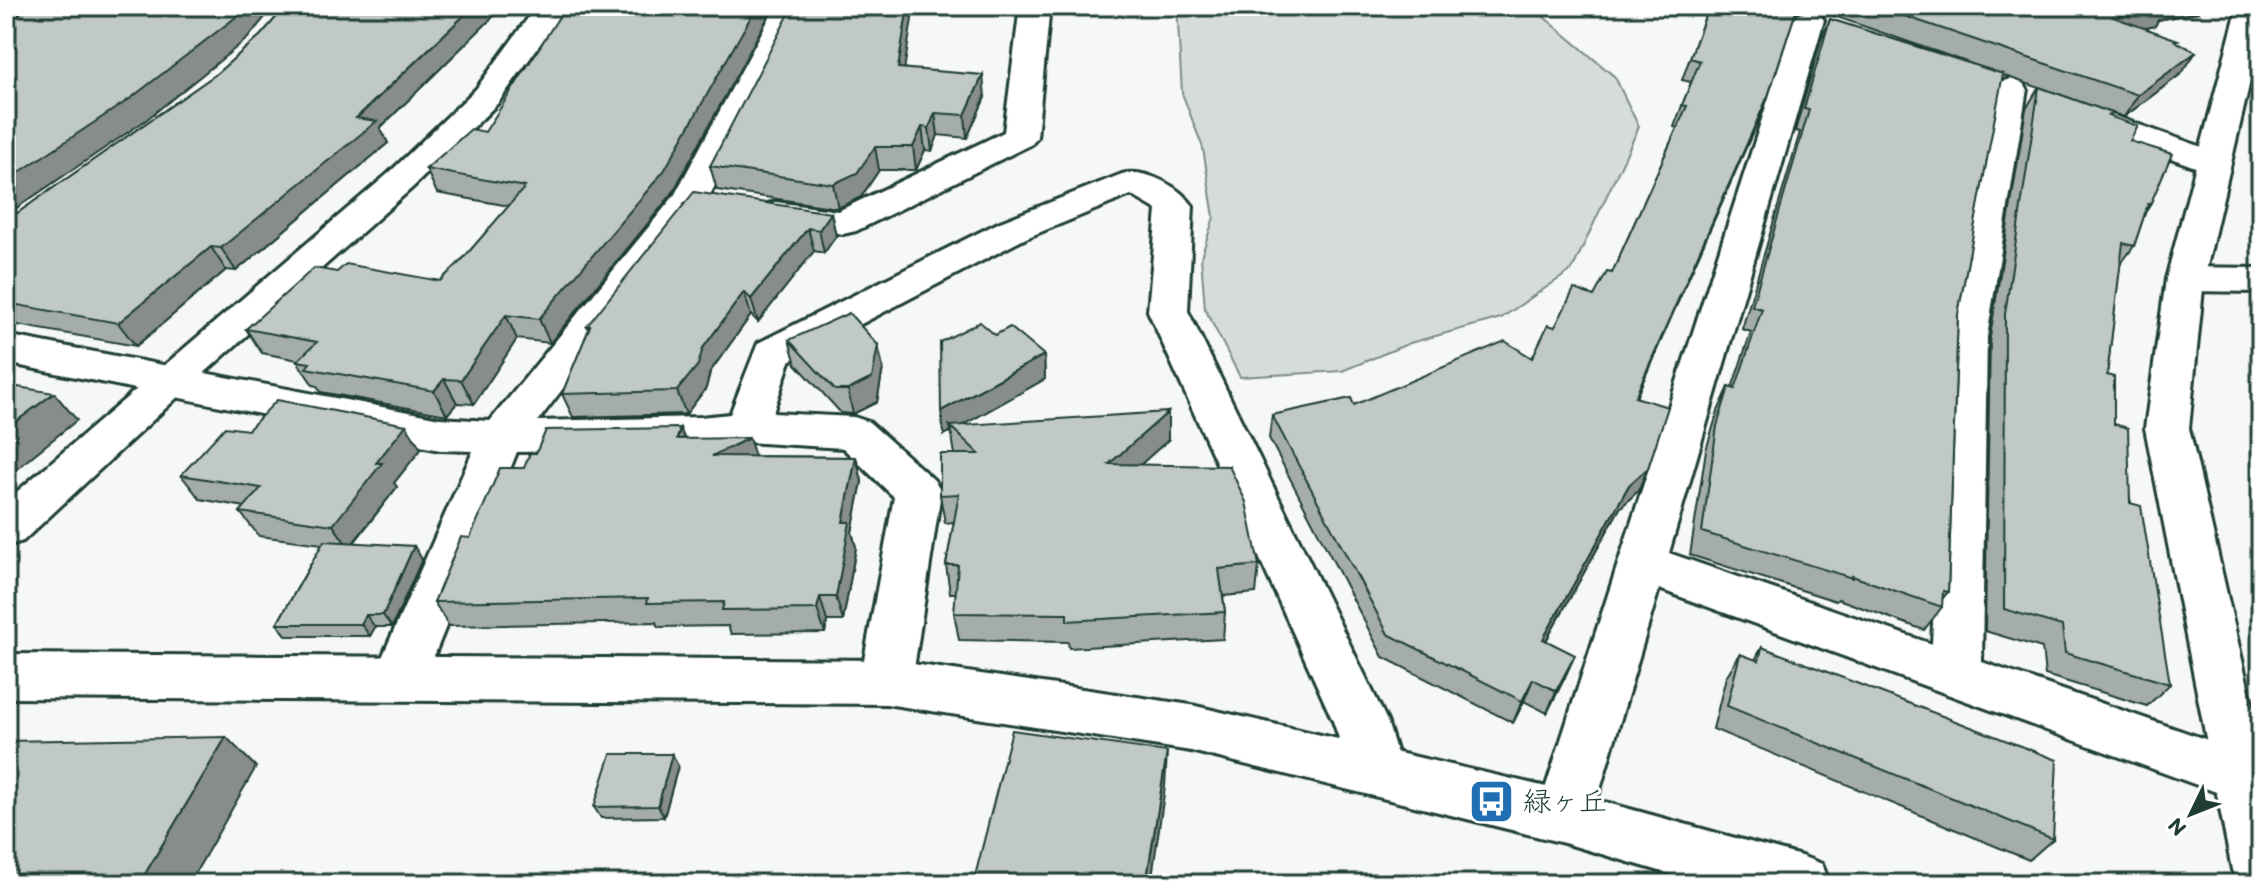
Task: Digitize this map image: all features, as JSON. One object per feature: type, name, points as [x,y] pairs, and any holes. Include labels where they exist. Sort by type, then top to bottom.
[{"type":"street","points":[[6,528],[168,382],[401,180],[476,107],[543,19],[547,6]]},
{"type":"street","points":[[399,678],[501,437],[721,204],[791,6]]},
{"type":"street","points":[[721,204],[843,223],[1020,137],[1035,6]]},
{"type":"street","points":[[2253,6],[2185,279],[2167,428],[2238,775],[2261,870]]},
{"type":"street","points":[[1564,817],[1810,21]]},
{"type":"street","points":[[1956,676],[1967,337],[2022,93],[2213,162]]},
{"type":"street","points":[[747,427],[772,353],[1013,230],[1134,181],[1175,206],[1168,311],[1360,721],[1375,770]]},
{"type":"street","points":[[2185,279],[2261,280]]},
{"type":"street","points":[[6,349],[440,434],[501,437],[700,433],[747,427],[854,433],[918,492],[886,682]]},
{"type":"street","points":[[1642,563],[2238,775]]},
{"type":"street","points":[[6,676],[886,682],[1191,728],[1564,817],[1801,884]]},
{"type":"shaded area","points":[[1177,6],[1550,6],[1544,17],[1615,77],[1639,127],[1572,270],[1501,318],[1410,343],[1342,371],[1240,377],[1205,309],[1201,257],[1214,217],[1203,148],[1182,93]]},
{"type":"building","points":[[27,6],[246,6],[131,98],[6,181],[6,28]]},
{"type":"building","points":[[286,6],[474,6],[356,118],[377,121],[221,248],[211,247],[118,323],[6,303],[6,221],[215,75],[261,35]]},
{"type":"building","points":[[566,6],[757,6],[664,171],[539,319],[506,315],[461,380],[444,379],[434,391],[306,368],[310,363],[297,361],[317,342],[246,329],[314,268],[337,272],[346,264],[440,281],[461,261],[525,187],[426,169],[471,129],[485,132]]},
{"type":"building","points":[[793,6],[908,6],[898,68],[983,75],[965,115],[935,113],[929,128],[922,127],[913,147],[875,147],[857,173],[833,184],[710,166]]},
{"type":"building","points":[[1709,6],[1797,8],[1768,96],[1635,397],[1668,407],[1648,468],[1629,485],[1543,639],[1575,655],[1556,691],[1533,679],[1522,701],[1388,634],[1272,415],[1351,398],[1354,405],[1505,341],[1532,358],[1548,325],[1555,327],[1574,289],[1594,296],[1607,272],[1612,273],[1687,106],[1682,105],[1700,61],[1690,58]]},
{"type":"building","points":[[1875,6],[2164,6],[2113,17],[2178,40],[2175,41],[2196,52],[2138,95]]},
{"type":"building","points":[[1830,19],[2003,74],[1958,314],[1948,592],[1943,591],[1942,607],[1852,576],[1702,532],[1717,426],[1729,387],[1735,389],[1762,309],[1752,306],[1809,110],[1804,109]]},
{"type":"building","points":[[2039,87],[2112,113],[2108,116],[2138,126],[2130,141],[2172,154],[2148,204],[2134,246],[2123,243],[2107,375],[2114,377],[2114,424],[2128,428],[2130,503],[2141,506],[2170,684],[2065,653],[2062,626],[2004,609],[2005,314]]},
{"type":"building","points":[[694,192],[831,213],[819,230],[808,228],[751,299],[744,292],[703,348],[698,365],[677,391],[562,394],[590,326],[587,326]]},
{"type":"building","points":[[849,313],[878,345],[872,378],[848,390],[835,390],[789,340]]},
{"type":"building","points":[[980,322],[995,335],[1010,327],[1044,355],[941,411],[940,342]]},
{"type":"building","points":[[6,385],[54,393],[6,429]]},
{"type":"building","points":[[277,400],[406,425],[376,463],[382,463],[333,525],[240,512],[261,488],[181,475],[225,427],[248,430]]},
{"type":"building","points":[[1168,412],[1109,464],[1229,466],[1246,502],[1259,565],[1219,569],[1225,612],[1067,621],[1067,614],[954,613],[958,565],[946,565],[959,494],[940,495],[940,454],[979,454],[950,426]]},
{"type":"building","points":[[680,428],[677,439],[749,438],[712,456],[856,457],[843,522],[850,522],[836,597],[820,597],[817,609],[722,610],[724,602],[647,603],[648,598],[434,602],[461,537],[470,538],[500,468],[524,468],[530,453],[536,453],[546,430]]},
{"type":"building","points":[[324,541],[414,546],[383,615],[366,615],[361,624],[277,624]]},
{"type":"building","points":[[1762,647],[2057,760],[2053,839],[1727,706],[1740,654],[1759,661]]},
{"type":"building","points":[[1012,730],[1167,752],[1146,884],[973,884]]},
{"type":"building","points":[[226,737],[139,884],[6,884],[6,741]]},
{"type":"building","points":[[611,754],[672,754],[658,806],[594,807]]},
{"type":"place","name":"緑ヶ丘","points":[[1492,801]]}]
